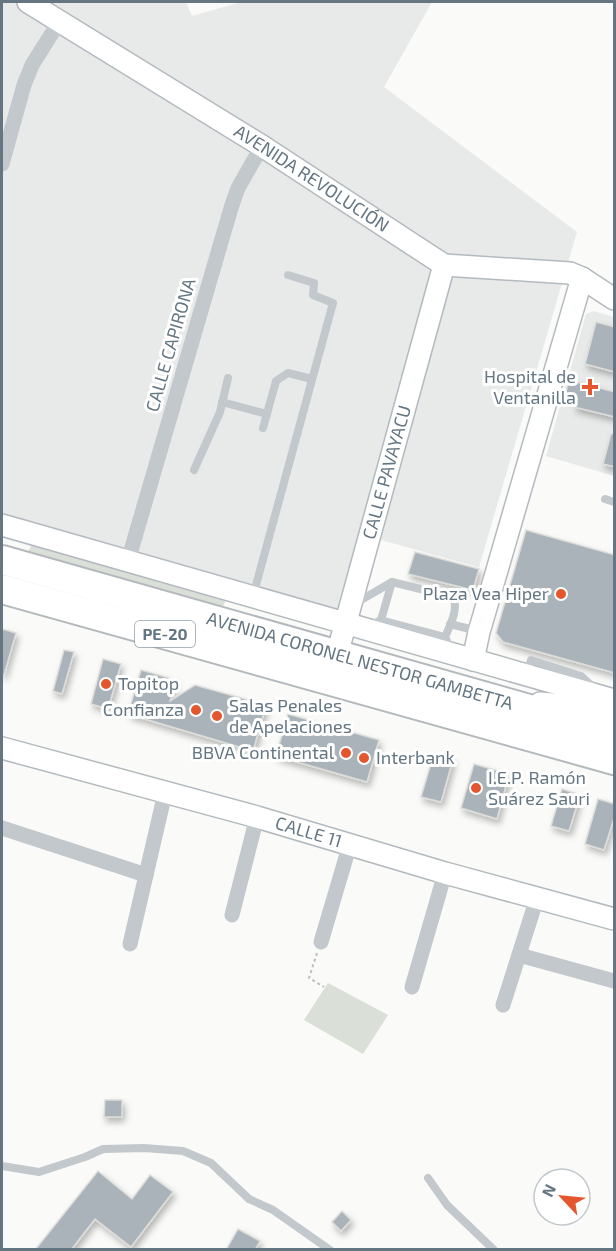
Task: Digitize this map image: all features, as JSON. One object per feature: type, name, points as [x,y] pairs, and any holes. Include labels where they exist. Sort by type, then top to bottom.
[{"type":"highway","name":"AVENIDA CORONEL NESTOR GAMBETTA","points":[[2,560],[615,760]]},
{"type":"highway","name":"AVENIDA CORONEL NESTOR GAMBETTA","points":[[2,589],[333,667],[499,700],[615,733]]},
{"type":"street","name":"AVENIDA REVOLUCIÓN","points":[[28,2],[262,146],[444,265],[570,273],[615,299]]},
{"type":"street","points":[[2,164],[24,85],[32,65],[59,21]]},
{"type":"street","name":"CALLE CAPIRONA","points":[[128,561],[231,208],[238,188],[262,146]]},
{"type":"street","name":"CALLE PAVAYACU","points":[[333,667],[361,619],[444,265]]},
{"type":"street","points":[[473,660],[479,632],[582,278]]},
{"type":"street","points":[[2,525],[253,596],[361,619],[448,645],[473,660],[529,668],[611,702]]},
{"type":"street","points":[[499,700],[611,702]]},
{"type":"street","name":"CALLE 11","points":[[3,753],[257,817],[446,873],[615,919]]},
{"type":"street","points":[[130,944],[165,793]]},
{"type":"street","points":[[232,915],[257,817]]},
{"type":"street","points":[[2,828],[146,875]]},
{"type":"street","points":[[321,942],[350,844]]},
{"type":"street","points":[[412,987],[446,873]]},
{"type":"street","points":[[503,1005],[537,898]]},
{"type":"street","points":[[519,955],[615,981]]},
{"type":"lane","points":[[253,596],[333,303],[313,296],[314,283],[288,275]]},
{"type":"lane","points":[[263,428],[276,381],[288,373],[312,379]]},
{"type":"lane","points":[[194,470],[220,412],[228,378]]},
{"type":"lane","points":[[222,402],[267,414]]},
{"type":"lane","points":[[605,499],[615,502]]},
{"type":"lane","points":[[361,619],[392,582]]},
{"type":"lane","points":[[361,619],[392,582]]},
{"type":"lane","points":[[392,582],[453,597],[456,602],[450,624],[448,645]]},
{"type":"lane","points":[[450,624],[479,632]]},
{"type":"lane","points":[[2,1166],[39,1172],[103,1149],[144,1148],[183,1151],[211,1163],[249,1199],[273,1210],[330,1250]]},
{"type":"lane","points":[[428,1178],[447,1205],[494,1250]]},
{"type":"path","points":[[321,942],[309,978],[324,987]]},
{"type":"shaded area","points":[[2,2],[186,2],[192,16],[241,2],[432,2],[384,87],[577,232],[479,567],[359,534],[331,628],[2,535]]},
{"type":"shaded area","name":"Hospital de Ventanilla","points":[[593,311],[614,317],[614,476],[546,456],[586,314]]},
{"type":"shaded area","points":[[32,544],[226,599],[221,612],[27,554]]},
{"type":"shaded area","points":[[328,983],[388,1015],[363,1054],[304,1020]]},
{"type":"building","points":[[596,322],[615,327],[615,372],[585,364]]},
{"type":"building","points":[[569,380],[615,392],[615,417],[574,407],[577,398],[565,395]]},
{"type":"building","name":"Hospital de Ventanilla","points":[[611,434],[615,434],[615,467],[603,464]]},
{"type":"building","name":"Plaza Vea Hiper","points":[[526,530],[615,555],[615,673],[503,642],[496,633]]},
{"type":"building","points":[[415,552],[479,569],[473,590],[408,574]]},
{"type":"building","points":[[2,629],[16,633],[4,675],[2,675]]},
{"type":"building","points":[[64,650],[74,652],[62,694],[53,691]]},
{"type":"building","name":"Topitop","points":[[103,659],[121,664],[108,709],[91,704]]},
{"type":"building","points":[[141,670],[176,680],[170,701],[195,685],[266,705],[253,751],[128,714]]},
{"type":"building","points":[[288,714],[379,740],[367,782],[276,756]]},
{"type":"building","points":[[434,753],[453,759],[441,802],[421,797]]},
{"type":"building","points":[[474,764],[509,774],[497,819],[461,808]]},
{"type":"building","points":[[562,789],[580,795],[569,831],[551,826]]},
{"type":"building","points":[[598,799],[615,804],[615,815],[604,850],[585,844]]},
{"type":"building","points":[[105,1100],[122,1100],[122,1117],[104,1117]]},
{"type":"building","points":[[98,1171],[132,1199],[150,1175],[173,1192],[131,1247],[95,1219],[71,1250],[35,1250]]},
{"type":"building","points":[[342,1211],[351,1220],[341,1231],[332,1222]]},
{"type":"building","points":[[238,1229],[260,1241],[255,1250],[226,1250]]},
{"type":"place","name":"Hospital de Ventanilla","points":[[590,387]]},
{"type":"place","name":"Plaza Vea Hiper","points":[[561,594]]},
{"type":"place","name":"Topitop","points":[[106,684]]},
{"type":"place","name":"Confianza","points":[[196,710]]},
{"type":"place","name":"Salas Penales de Apelaciones","points":[[217,716]]},
{"type":"place","name":"BBVA Continental","points":[[346,753]]},
{"type":"place","name":"Interbank","points":[[364,758]]},
{"type":"place","name":"I.E.P. Ramón Suárez Sauri","points":[[476,788]]}]
